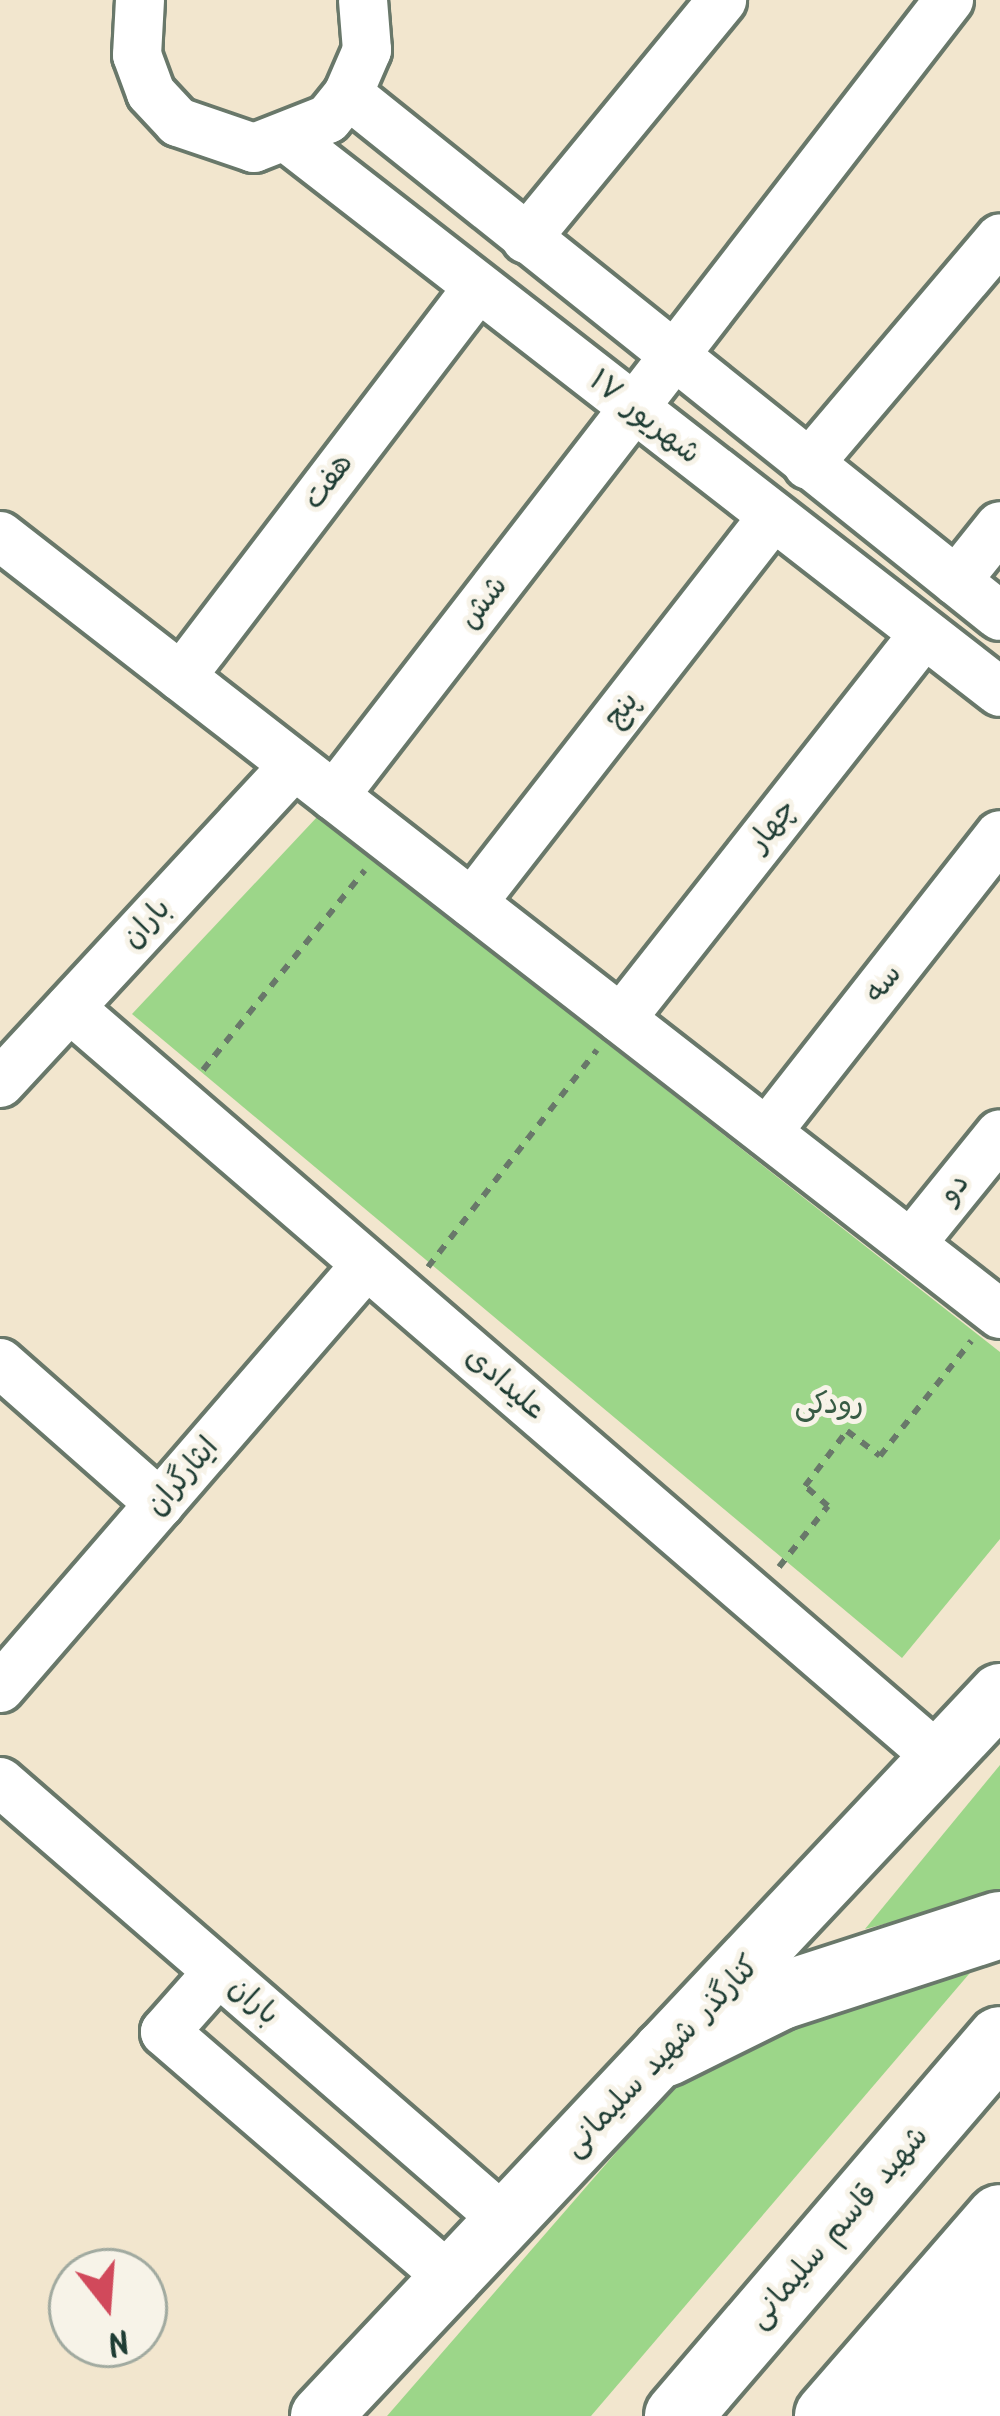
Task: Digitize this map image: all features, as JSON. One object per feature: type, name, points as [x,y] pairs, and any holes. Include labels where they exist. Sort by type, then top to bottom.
[{"type":"highway","points":[[666,2054],[781,1996],[1000,1925]]},
{"type":"highway","name":"شهید قاسم سلیمانی","points":[[678,2416],[1000,2040]]},
{"type":"highway","points":[[828,2416],[1000,2218]]},
{"type":"highway","points":[[896,2416],[1000,2295]]},
{"type":"main road","name":"کنارگذر شهید سلیمانی","points":[[321,2416],[1000,1694]]},
{"type":"main road","points":[[964,2416],[1000,2374]]},
{"type":"street","points":[[109,0],[178,122],[214,141],[290,140],[348,94],[367,50],[367,3]]},
{"type":"street","points":[[136,55],[140,0]]},
{"type":"street","points":[[526,239],[722,0]]},
{"type":"street","points":[[673,358],[949,0]]},
{"type":"street","points":[[348,94],[1000,616]]},
{"type":"street","name":"۱۷ شهریور","points":[[290,140],[1000,692]]},
{"type":"street","points":[[808,465],[1000,239]]},
{"type":"street","name":"هفت","points":[[181,677],[477,288]]},
{"type":"street","name":"شش","points":[[334,796],[673,358]]},
{"type":"street","name":"پنج","points":[[472,903],[772,518]]},
{"type":"street","points":[[956,581],[1000,526]]},
{"type":"street","points":[[0,536],[998,1312]]},
{"type":"street","name":"چهار","points":[[622,1019],[924,634]]},
{"type":"street","name":"باران","points":[[0,1083],[294,765]]},
{"type":"street","name":"سه","points":[[767,1132],[1000,836]]},
{"type":"street","name":"علیدادی","points":[[70,1008],[940,1760]]},
{"type":"street","name":"دو","points":[[911,1244],[1000,1134]]},
{"type":"street","name":"ایثارگران","points":[[0,1688],[366,1265]]},
{"type":"street","points":[[0,1363],[160,1504]]},
{"type":"street","name":"باران","points":[[0,1782],[506,2221]]},
{"type":"street","points":[[218,1972],[165,2032],[451,2279]]},
{"type":"path","points":[[178,1101],[389,839]]},
{"type":"path","points":[[405,1298],[622,1019]]},
{"type":"path","points":[[753,1599],[828,1506],[805,1486],[847,1432],[880,1456],[998,1312]]},
{"type":"green space","name":"رودکی","points":[[318,816],[1000,1352],[1000,1539],[902,1658],[132,1014]]},
{"type":"green space","points":[[1000,1765],[1000,1894],[865,1929]]},
{"type":"green space","points":[[981,1960],[591,2416],[387,2416],[693,2064],[808,2006]]}]
